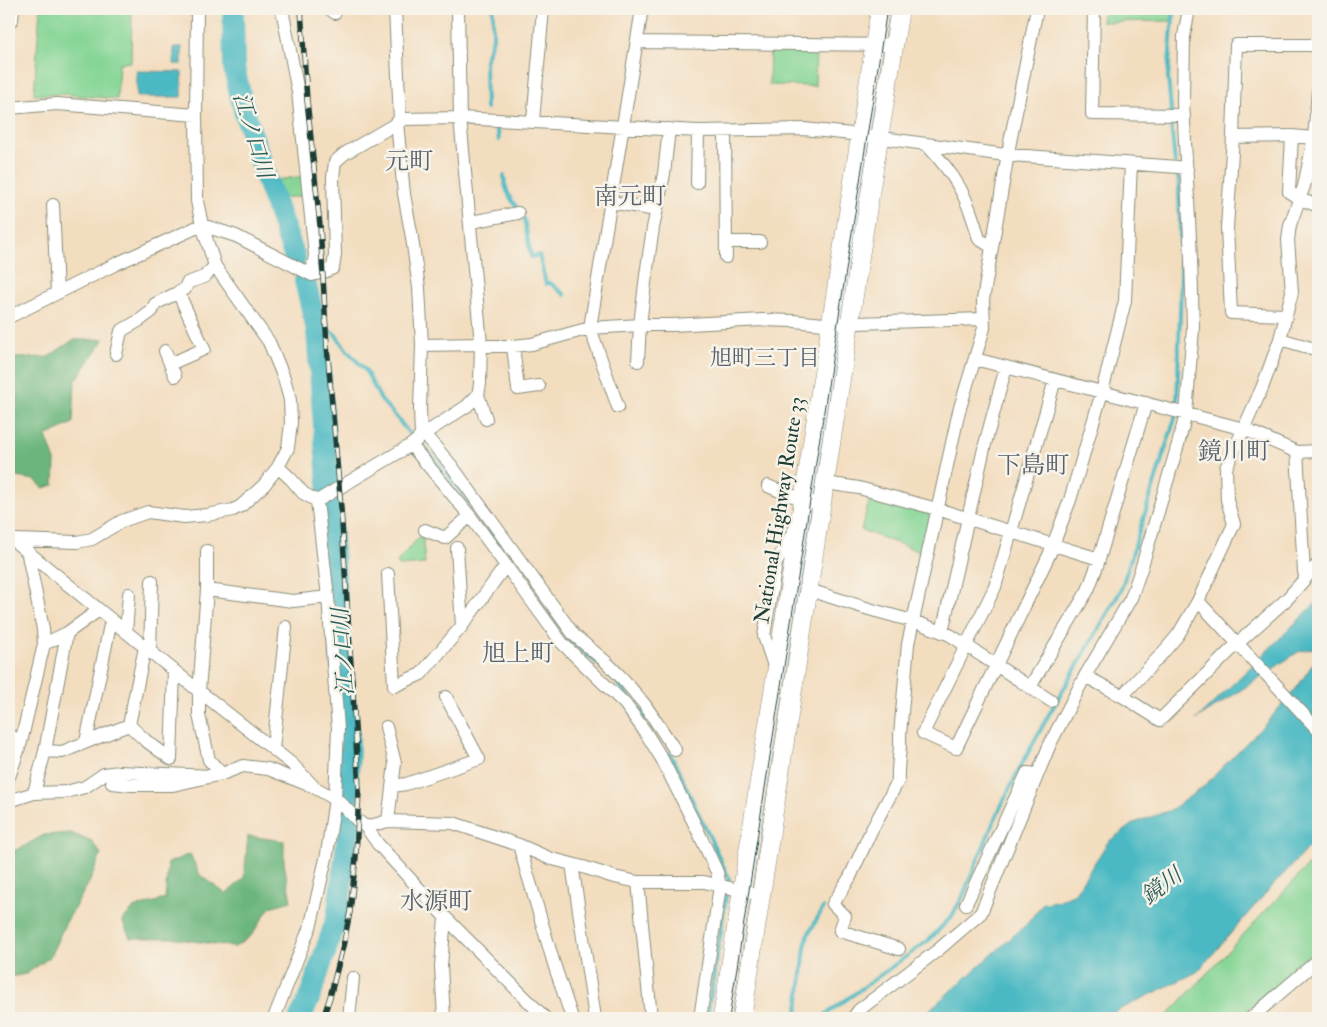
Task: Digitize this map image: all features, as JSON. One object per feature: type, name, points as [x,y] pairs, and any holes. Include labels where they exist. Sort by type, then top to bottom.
[{"type":"highway","name":"National Highway Route 33","points":[[722,1018],[729,888],[776,674],[880,9]]},
{"type":"highway","name":"National Highway Route 33","points":[[742,1018],[900,9]]},
{"type":"street","points":[[9,22],[12,20],[12,9]]},
{"type":"street","points":[[12,539],[77,542],[92,539],[122,521],[148,512],[184,517],[233,510],[241,506],[264,485],[278,467],[288,448],[291,423],[290,400],[284,378],[269,342],[215,266],[202,225],[197,201],[197,9]]},
{"type":"street","points":[[282,9],[298,92],[315,255],[312,275]]},
{"type":"street","points":[[395,9],[404,194],[419,288],[422,345],[418,439],[470,516],[562,642],[608,674]]},
{"type":"street","points":[[458,9],[460,118],[481,345],[478,395],[486,419]]},
{"type":"street","points":[[533,121],[543,9]]},
{"type":"street","points":[[618,407],[590,328],[642,9]]},
{"type":"street","points":[[899,949],[840,931],[845,916],[833,904],[850,877],[871,831],[898,781],[900,735],[908,644],[912,621],[959,411],[984,328],[983,300],[1008,154],[1037,9]]},
{"type":"street","points":[[1094,9],[1092,114],[1177,115]]},
{"type":"street","points":[[853,1018],[859,1010],[938,950],[981,913],[1050,744],[1085,676],[1130,598],[1142,566],[1179,441],[1184,413],[1192,330],[1191,258],[1177,167],[1177,115],[1183,102],[1184,36],[1189,9]]},
{"type":"street","points":[[637,42],[894,45]]},
{"type":"street","points":[[1286,315],[1231,313],[1226,228],[1233,137],[1236,45],[1318,46]]},
{"type":"street","points":[[1122,696],[1178,635],[1198,602],[1234,524],[1227,500],[1226,468],[1262,388],[1280,340],[1292,292],[1288,240],[1290,225],[1304,186],[1314,138],[1318,91]]},
{"type":"street","points":[[9,108],[57,104],[196,115]]},
{"type":"street","points":[[9,317],[202,225],[236,236],[312,275],[332,268],[336,255],[333,177],[335,162],[344,154],[404,119],[460,118],[698,131],[804,128],[1008,154],[1177,167]]},
{"type":"street","points":[[638,361],[640,325],[652,237],[664,174],[669,129]]},
{"type":"street","points":[[697,183],[698,131]]},
{"type":"street","points":[[725,131],[726,257]]},
{"type":"street","points":[[1233,137],[1292,136],[1314,138]]},
{"type":"street","points":[[1292,136],[1289,192],[1300,199],[1318,206]]},
{"type":"street","points":[[926,144],[943,162],[961,188],[970,207],[979,239],[992,247]]},
{"type":"street","points":[[1055,380],[994,587],[923,733],[956,748],[1050,553],[1070,500],[1102,392],[1125,301],[1131,164]]},
{"type":"street","points":[[611,202],[650,209]]},
{"type":"street","points":[[53,205],[57,293]]},
{"type":"street","points":[[471,222],[518,213]]},
{"type":"street","points":[[726,242],[760,242]]},
{"type":"street","points":[[116,354],[121,331],[152,311],[155,304],[185,288],[187,283],[204,277],[215,266]]},
{"type":"street","points":[[165,351],[172,370],[204,349],[178,292]]},
{"type":"street","points":[[422,345],[513,346],[532,344],[590,328],[640,325],[762,320],[831,324],[984,319]]},
{"type":"street","points":[[1280,340],[1318,350]]},
{"type":"street","points":[[513,346],[518,390],[539,386]]},
{"type":"street","points":[[975,359],[1244,429],[1297,452],[1318,451]]},
{"type":"street","points":[[942,632],[985,444],[1006,368]]},
{"type":"street","points":[[319,500],[418,439],[466,406],[478,395]]},
{"type":"street","points":[[1030,687],[1088,590],[1146,403]]},
{"type":"street","points":[[418,439],[451,465],[574,636],[605,661],[608,674],[644,730],[669,754],[697,829],[717,872],[729,888],[700,1018]]},
{"type":"street","points":[[1297,452],[1304,572]]},
{"type":"street","points":[[278,467],[292,479],[303,493],[319,500]]},
{"type":"street","points":[[825,483],[859,488],[937,509],[1099,559]]},
{"type":"street","points":[[768,486],[785,494],[822,505]]},
{"type":"street","points":[[274,1018],[311,924],[337,800],[338,729],[319,500]]},
{"type":"street","points":[[425,530],[445,538],[470,516]]},
{"type":"street","points":[[12,539],[292,764],[314,787]]},
{"type":"street","points":[[457,548],[462,626]]},
{"type":"street","points":[[9,777],[21,742],[44,644],[43,629],[27,550]]},
{"type":"street","points":[[207,551],[208,590],[199,691],[199,715],[209,760],[217,775]]},
{"type":"street","points":[[1085,676],[1160,720],[1238,643],[1287,599],[1318,564]]},
{"type":"street","points":[[1259,624],[1281,595],[1304,572],[1318,564]]},
{"type":"street","points":[[388,574],[394,686],[422,674],[462,626],[506,565]]},
{"type":"street","points":[[129,725],[148,650],[152,581]]},
{"type":"street","points":[[208,590],[293,601],[328,597]]},
{"type":"street","points":[[809,590],[912,621],[954,637],[1051,701]]},
{"type":"street","points":[[126,632],[129,594]]},
{"type":"street","points":[[1198,602],[1318,730]]},
{"type":"street","points":[[44,644],[67,633],[98,610]]},
{"type":"street","points":[[86,742],[111,620]]},
{"type":"street","points":[[273,749],[286,627]]},
{"type":"street","points":[[34,793],[67,633]]},
{"type":"street","points":[[129,725],[145,740],[171,758],[174,671]]},
{"type":"street","points":[[393,786],[406,784],[479,760],[446,697]]},
{"type":"street","points":[[44,750],[62,752],[129,725]]},
{"type":"street","points":[[386,727],[395,763],[388,821]]},
{"type":"street","points":[[9,735],[21,742]]},
{"type":"street","points":[[112,783],[131,785],[173,784],[217,775],[243,766],[268,769],[314,787],[337,800],[366,827],[378,844],[445,917],[545,1018]]},
{"type":"street","points":[[9,801],[34,793],[66,792],[85,787],[104,774],[119,772],[217,775]]},
{"type":"street","points":[[966,904],[1027,773],[1037,774]]},
{"type":"street","points":[[366,827],[388,821],[453,823],[519,845],[549,858],[614,877],[638,882],[704,882],[761,895]]},
{"type":"street","points":[[519,845],[572,1018]]},
{"type":"street","points":[[572,864],[595,1018]]},
{"type":"street","points":[[638,882],[651,1018]]},
{"type":"street","points":[[444,1018],[441,966],[445,917]]},
{"type":"street","points":[[1251,1018],[1318,960]]},
{"type":"street","points":[[349,1018],[353,978]]},
{"type":"green space","points":[[40,9],[132,9],[131,62],[119,63],[117,99],[61,94],[34,95]]},
{"type":"green space","points":[[1103,9],[1173,9],[1171,21],[1102,22]]},
{"type":"green space","points":[[770,45],[816,47],[815,86],[769,85]]},
{"type":"green space","points":[[304,176],[305,196],[281,198],[271,181]]},
{"type":"green space","points":[[104,339],[75,382],[73,423],[46,436],[55,461],[54,485],[43,488],[35,480],[10,476],[9,355],[17,358],[48,357],[73,340]]},
{"type":"green space","points":[[870,499],[931,514],[924,553],[861,530]]},
{"type":"green space","points":[[419,537],[423,538],[425,564],[399,566],[397,562]]},
{"type":"green space","points":[[71,833],[92,842],[101,854],[90,881],[64,926],[50,957],[26,974],[9,977],[9,852],[21,848],[44,835]]},
{"type":"green space","points":[[248,836],[284,841],[284,863],[291,901],[270,907],[251,936],[235,947],[172,938],[130,938],[122,920],[134,908],[165,899],[168,863],[190,854],[200,875],[226,894],[244,878]]},
{"type":"green space","points":[[1318,855],[1318,947],[1238,1018],[1165,1018]]},
{"type":"water","points":[[174,47],[182,47],[182,64],[174,64]]},
{"type":"water","points":[[137,71],[182,72],[182,97],[137,97]]},
{"type":"water","points":[[1318,601],[1318,647],[1298,652],[1196,720]]},
{"type":"water","name":"鏡川","points":[[1318,656],[1318,837],[1197,972],[1102,1018],[920,1018],[1027,924],[1043,903],[1057,901],[1075,893],[1108,842],[1134,823],[1171,810],[1203,787],[1267,722],[1298,686]]},
{"type":"waterway","name":"江ノ口川","points":[[233,9],[234,68],[245,114],[295,258]]},
{"type":"waterway","points":[[486,108],[485,64],[493,38],[493,9]]},
{"type":"waterway","points":[[1175,9],[1168,77],[1175,163]]},
{"type":"waterway","points":[[496,128],[499,140]]},
{"type":"waterway","points":[[825,1015],[929,940],[952,916],[962,898],[994,821],[1016,775],[1121,590],[1175,418],[1177,404],[1181,281],[1179,183],[1177,170]]},
{"type":"waterway","points":[[504,176],[507,192],[516,206]]},
{"type":"waterway","points":[[524,218],[531,257],[539,255],[546,284],[550,283],[565,295]]},
{"type":"waterway","name":"江ノ口川","points":[[300,1018],[309,999],[337,918],[349,828],[347,818],[349,741],[340,649],[317,330],[305,281]]},
{"type":"waterway","points":[[330,331],[335,334],[366,371],[381,400],[447,474],[502,547]]},
{"type":"waterway","points":[[550,613],[569,640],[616,681],[649,722]]},
{"type":"waterway","points":[[670,753],[729,878],[707,1018]]},
{"type":"waterway","points":[[795,1018],[798,1010],[808,935],[823,908]]},
{"type":"tram line","points":[[729,1018],[887,9]]},
{"type":"railway","points":[[301,9],[307,100],[320,226],[327,346],[341,508],[359,789],[356,857],[350,912],[330,997],[323,1018]]},
{"type":"district","name":"元町","points":[[409,161]]},
{"type":"district","name":"南元町","points":[[630,196]]},
{"type":"district","name":"旭町三丁目","points":[[765,357]]},
{"type":"district","name":"鏡川町","points":[[1234,451]]},
{"type":"district","name":"下島町","points":[[1033,465]]},
{"type":"district","name":"旭上町","points":[[518,653]]},
{"type":"district","name":"水源町","points":[[436,901]]}]
